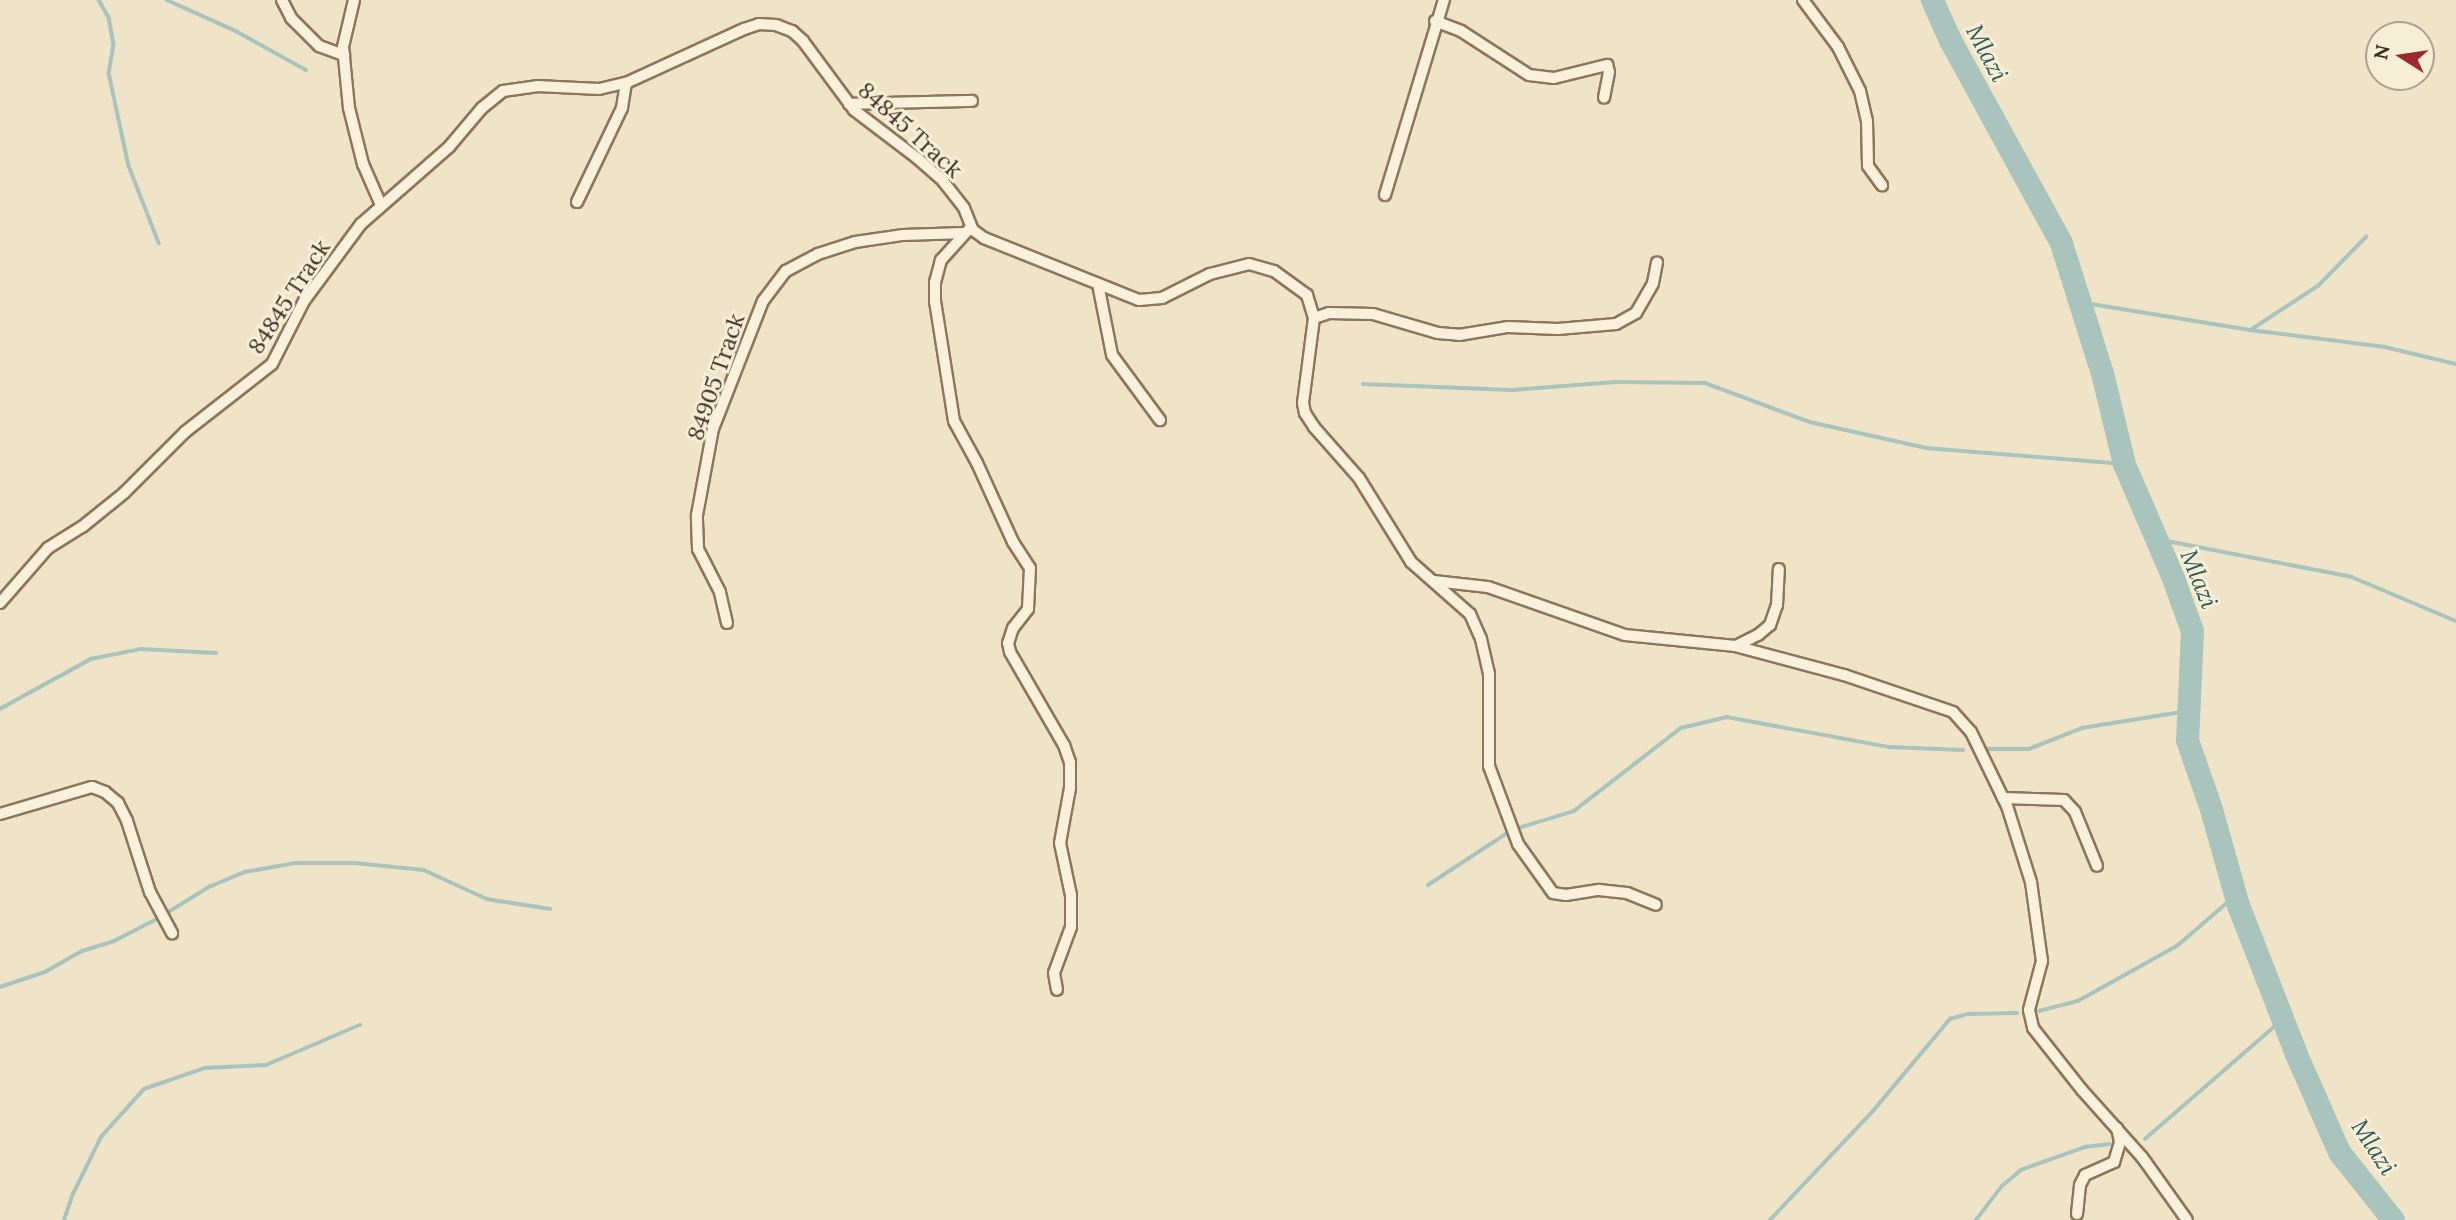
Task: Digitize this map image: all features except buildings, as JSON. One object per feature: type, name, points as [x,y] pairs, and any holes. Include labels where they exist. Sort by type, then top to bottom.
[{"type":"street","points":[[282,0],[291,18],[318,46],[344,55]]},
{"type":"street","points":[[354,0],[344,55],[354,136],[381,205]]},
{"type":"street","points":[[1385,195],[1444,0]]},
{"type":"street","points":[[1803,0],[1838,47],[1860,91],[1867,121],[1868,166],[1882,185]]},
{"type":"street","points":[[1436,22],[1461,31],[1529,75],[1554,78],[1607,65],[1609,72],[1604,98]]},
{"type":"street","name":"84845 Track","points":[[0,603],[48,548],[82,527],[124,493],[185,432],[272,364],[303,301],[361,224],[449,147],[482,108],[503,92],[537,86],[598,89],[626,83],[744,29],[759,24],[776,25],[792,31],[803,41],[849,104],[943,181],[964,208],[967,230]]},
{"type":"street","points":[[577,202],[622,108],[626,83]]},
{"type":"street","points":[[849,104],[972,101]]},
{"type":"street","points":[[1057,990],[1054,973],[1070,927],[1071,895],[1060,843],[1072,774],[1065,745],[1010,652],[1008,643],[1013,628],[1028,609],[1030,568],[1013,542],[977,463],[959,435],[945,376],[935,282],[941,260],[967,230],[1139,300],[1151,300],[1227,267],[1249,264],[1274,271],[1307,295],[1314,318],[1303,403],[1305,413],[1359,478],[1411,562],[1471,614],[1481,639],[1489,674],[1489,766],[1518,844],[1548,889],[1559,895],[1627,892],[1656,905]]},
{"type":"street","name":"84905 Track","points":[[727,623],[720,592],[698,549],[697,515],[713,429],[763,301],[786,271],[818,254],[855,242],[967,230]]},
{"type":"street","points":[[1314,318],[1329,313],[1373,314],[1459,335],[1508,327],[1558,329],[1616,324],[1636,313],[1653,284],[1657,262]]},
{"type":"street","points":[[1098,284],[1112,355],[1160,420]]},
{"type":"street","points":[[1735,646],[1758,635],[1770,625],[1777,605],[1779,569]]},
{"type":"street","points":[[1434,581],[1488,587],[1625,635],[1735,646],[1844,675],[1953,712],[1971,732],[2003,798],[2018,834],[2029,874],[2042,961],[2029,1010],[2033,1028],[2082,1090],[2142,1157],[2187,1220]]},
{"type":"street","points":[[0,814],[92,787],[102,791],[118,803],[127,821],[150,892],[172,933]]},
{"type":"street","points":[[2003,798],[2064,800],[2075,812],[2097,866]]},
{"type":"street","points":[[2077,1214],[2080,1185],[2085,1175],[2114,1162],[2120,1142],[2116,1126]]},
{"type":"waterway","points":[[99,0],[109,17],[114,45],[109,73],[129,166],[159,243]]},
{"type":"waterway","points":[[167,0],[236,31],[306,70]]},
{"type":"waterway","name":"Mlazi","points":[[1932,0],[1950,40],[2061,243],[2102,373],[2124,464],[2173,578],[2192,631],[2187,740],[2211,809],[2238,905],[2296,1054],[2339,1152],[2393,1220]]},
{"type":"waterway","points":[[2252,329],[2318,286],[2366,237]]},
{"type":"waterway","points":[[2079,302],[2250,330],[2385,347],[2456,364]]},
{"type":"waterway","points":[[1363,384],[1512,390],[1616,382],[1705,383],[1810,422],[1926,448],[2124,464]]},
{"type":"waterway","points":[[2157,539],[2352,577],[2456,621]]},
{"type":"waterway","points":[[0,709],[91,659],[141,649],[216,653]]},
{"type":"waterway","points":[[1988,749],[2029,749],[2082,728],[2188,711]]},
{"type":"waterway","points":[[1428,885],[1512,830],[1574,811],[1681,728],[1727,717],[1889,747],[1963,750]]},
{"type":"waterway","points":[[165,914],[209,887],[245,872],[296,863],[355,863],[424,870],[487,899],[550,909]]},
{"type":"waterway","points":[[2039,1011],[2078,1001],[2177,946],[2236,895]]},
{"type":"waterway","points":[[0,987],[45,972],[82,951],[114,941],[159,918]]},
{"type":"waterway","points":[[1770,1220],[1873,1111],[1950,1019],[1968,1014],[2017,1013]]},
{"type":"waterway","points":[[2145,1139],[2284,1018]]},
{"type":"waterway","points":[[64,1220],[73,1194],[101,1137],[144,1089],[205,1068],[266,1065],[360,1025]]},
{"type":"waterway","points":[[1976,1220],[2002,1186],[2021,1170],[2085,1147],[2110,1144]]}]
